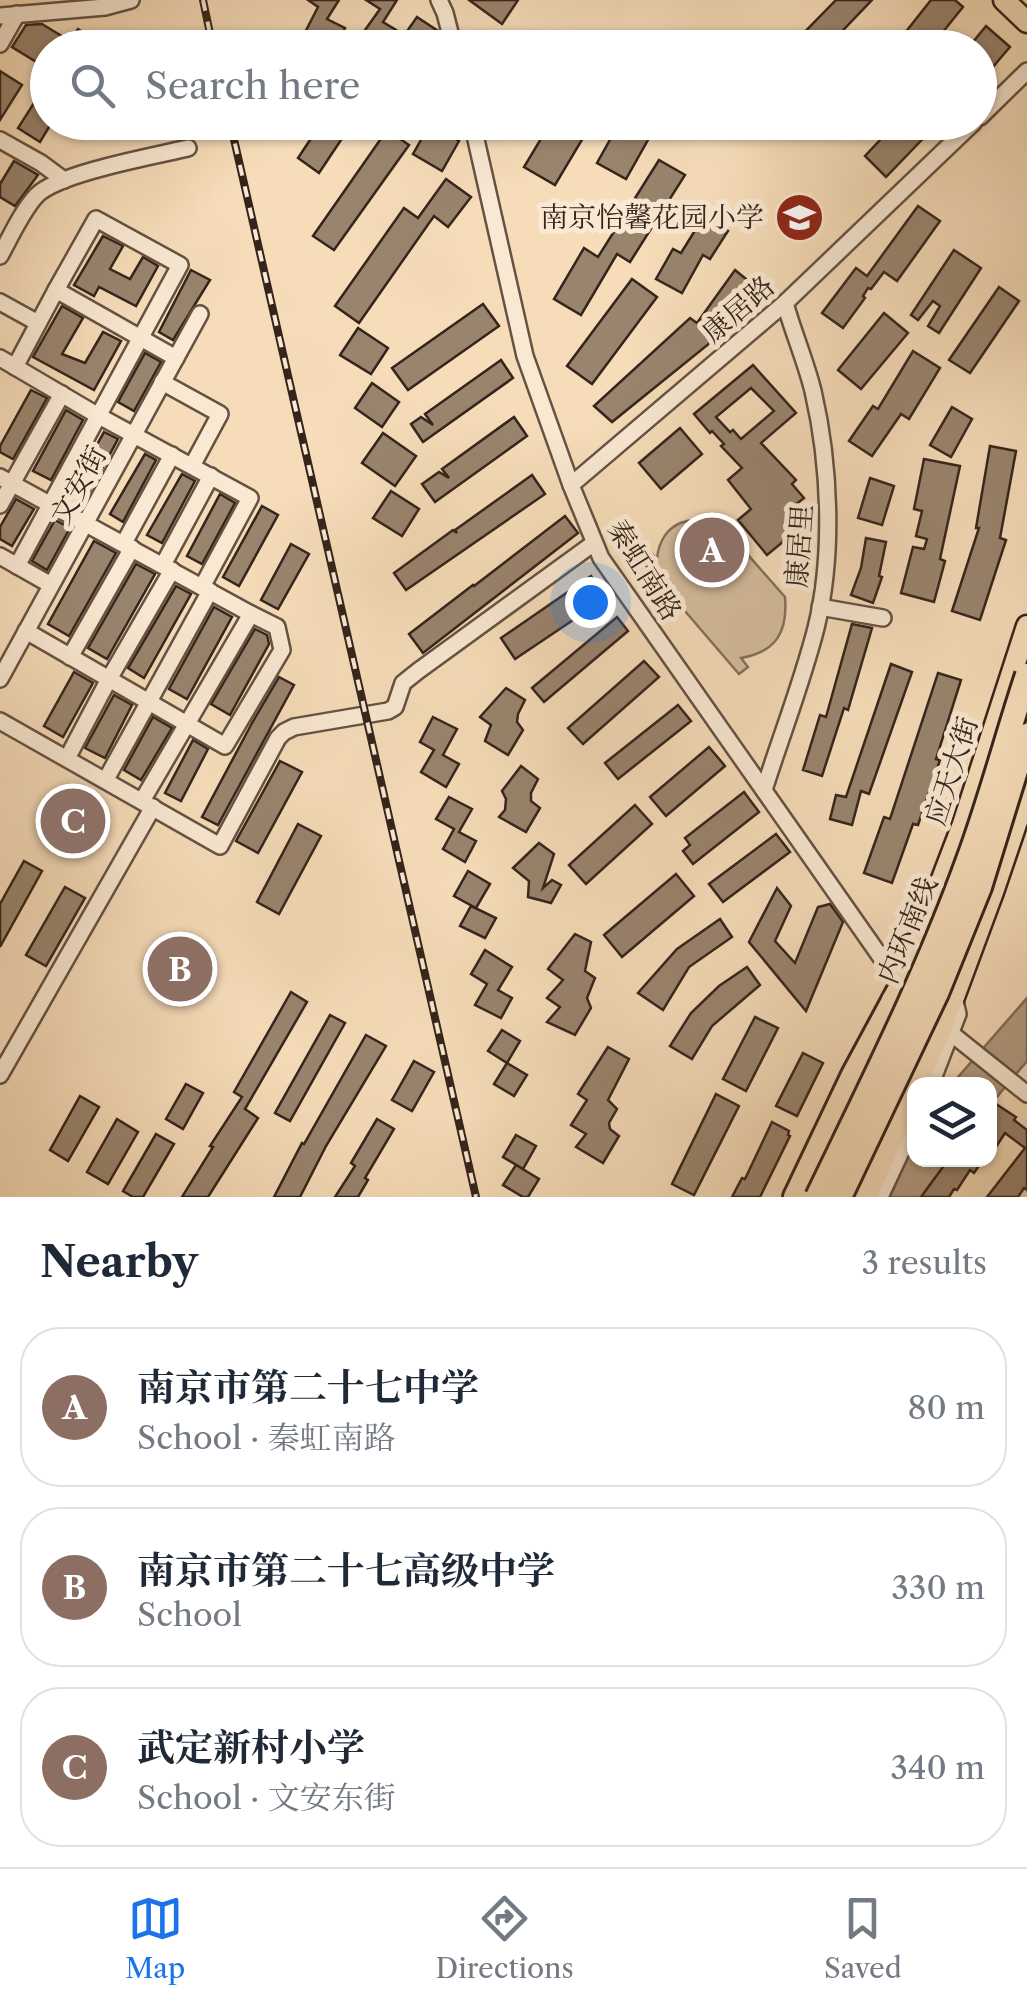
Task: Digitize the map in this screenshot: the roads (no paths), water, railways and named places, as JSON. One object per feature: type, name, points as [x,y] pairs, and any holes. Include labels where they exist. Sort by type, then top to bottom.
[{"type":"highway","name":"内环南线","points":[[818,1197],[942,926],[970,854],[1027,675]]},
{"type":"highway","name":"内环南线","points":[[840,1197],[937,994],[980,887],[1027,735]]},
{"type":"highway","points":[[795,1197],[901,986]]},
{"type":"highway","points":[[926,1077],[951,1031]]},
{"type":"highway","points":[[864,1197],[907,1113]]},
{"type":"main road","points":[[1004,0],[1027,22]]},
{"type":"main road","name":"应天大街","points":[[783,1197],[846,1071],[901,986],[963,824],[1027,626]]},
{"type":"main road","points":[[855,1197],[899,1105],[951,1031],[954,997],[1027,792]]},
{"type":"street","points":[[0,16],[105,7],[131,0]]},
{"type":"street","points":[[439,0],[450,30]]},
{"type":"street","points":[[0,44],[17,14]]},
{"type":"street","points":[[997,101],[1027,72]]},
{"type":"street","points":[[0,140],[64,180]]},
{"type":"street","name":"秦虹南路","points":[[476,140],[525,356],[601,558],[901,986],[951,1031]]},
{"type":"street","name":"康居路","points":[[572,484],[785,303],[955,140]]},
{"type":"street","points":[[0,256],[34,197],[45,188],[188,148]]},
{"type":"street","points":[[0,218],[17,228]]},
{"type":"street","points":[[17,566],[97,415],[180,265],[96,219],[38,323],[7,362],[97,415],[250,498],[109,774]]},
{"type":"street","points":[[56,290],[176,358]]},
{"type":"street","points":[[0,302],[38,323]]},
{"type":"street","name":"康居里","points":[[764,790],[816,627],[825,575],[825,472],[812,390],[785,303]]},
{"type":"street","name":"文安街","points":[[0,679],[200,314]]},
{"type":"street","points":[[162,382],[220,414],[192,466]]},
{"type":"street","points":[[0,505],[6,480],[62,394]]},
{"type":"street","points":[[70,657],[172,455]]},
{"type":"street","points":[[71,751],[168,568],[210,476]]},
{"type":"street","points":[[6,480],[277,627],[282,650],[226,746],[26,632]]},
{"type":"street","points":[[0,721],[220,846],[284,732],[395,707],[402,683],[594,543]]},
{"type":"street","points":[[0,556],[52,585]]},
{"type":"street","points":[[820,607],[884,618]]},
{"type":"street","points":[[0,1075],[251,614]]},
{"type":"street","points":[[934,1077],[951,1031],[1027,1094]]},
{"type":"street","points":[[880,1197],[907,1118]]},
{"type":"railway","points":[[203,0],[209,30]]},
{"type":"railway","points":[[234,140],[476,1197]]},
{"type":"place","name":"南京怡馨花园小学","points":[[799,217]]},
{"type":"place","name":"南京市第二十七中学","points":[[712,550]]},
{"type":"place","name":"武定新村小学","points":[[73,821]]},
{"type":"place","name":"南京市第二十七高级中学","points":[[180,969]]}]
